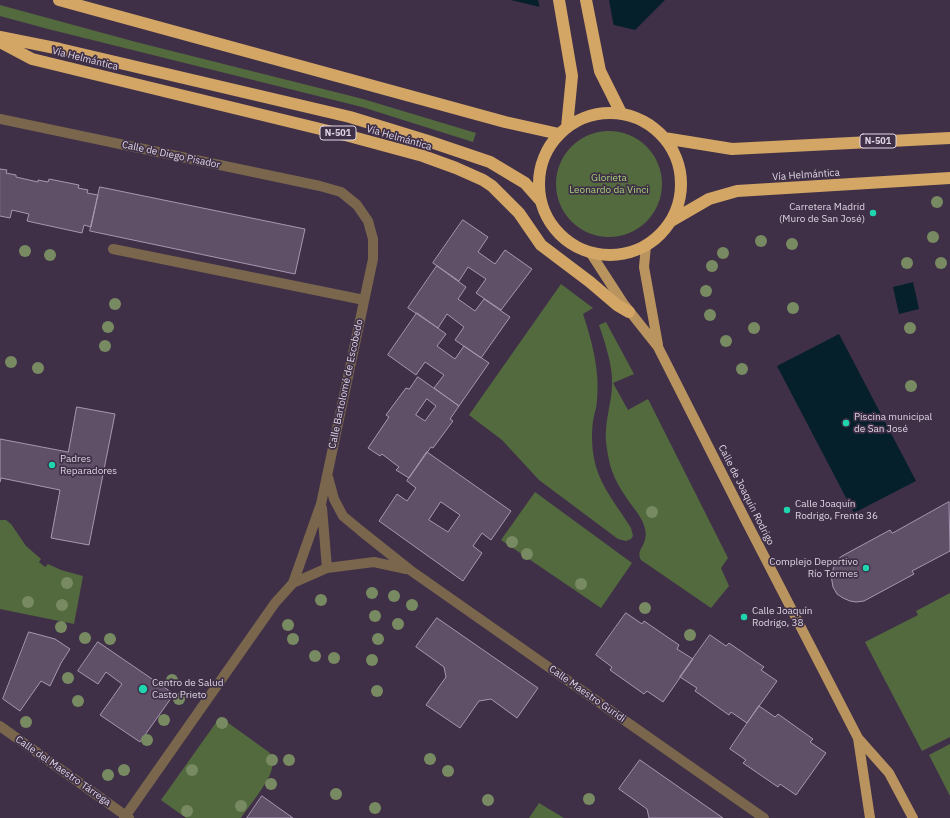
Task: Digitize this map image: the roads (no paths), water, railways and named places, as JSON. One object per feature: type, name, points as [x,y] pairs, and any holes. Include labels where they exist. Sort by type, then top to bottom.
[{"type":"highway","points":[[59,0],[505,122],[563,130],[572,76],[560,0]]},
{"type":"highway","points":[[586,0],[600,71],[621,113]]},
{"type":"highway","name":"Vía Helmántica","points":[[0,37],[60,49],[357,119],[490,162],[525,183],[540,200]]},
{"type":"highway","name":"Vía Helmántica","points":[[0,42],[32,59],[348,136],[423,156],[456,168],[483,180],[492,186],[519,213],[541,245],[617,305],[630,312]]},
{"type":"highway","name":"N-501","points":[[621,113],[645,122],[664,138],[676,158],[680,170],[681,188],[678,205],[671,221],[659,236],[646,245],[626,253],[608,255],[590,252],[573,244],[558,233],[547,217],[540,200],[539,182],[541,165],[548,148],[563,130],[593,115],[621,113]]},
{"type":"highway","name":"N-501","points":[[664,138],[732,149],[950,138]]},
{"type":"highway","name":"Vía Helmántica","points":[[671,221],[709,199],[737,191],[950,178]]},
{"type":"main road","name":"Calle de Joaquín Rodrigo","points":[[646,245],[644,267],[658,347]]},
{"type":"main road","name":"Calle de Joaquín Rodrigo","points":[[590,252],[630,312],[658,347],[744,520],[858,738],[889,773],[913,818]]},
{"type":"main road","name":"Calle de Joaquín Rodrigo","points":[[858,738],[870,818]]},
{"type":"street","name":"Calle de Diego Pisador","points":[[0,119],[320,186],[341,192]]},
{"type":"street","name":"Calle Bartolomé de Escobedo","points":[[126,817],[271,610],[293,583],[321,504],[373,259],[373,239],[368,221],[357,205],[341,192]]},
{"type":"street","points":[[112,249],[364,300]]},
{"type":"street","name":"Calle Maestro Guridi","points":[[327,475],[334,499],[343,516],[410,570],[764,818]]},
{"type":"street","points":[[321,504],[327,568]]},
{"type":"street","name":"Calle Maestro Guridi","points":[[327,568],[374,562],[410,570]]},
{"type":"street","name":"Calle Bartolomé de Escobedo","points":[[293,583],[327,568]]},
{"type":"street","name":"Calle del Maestro Tárrega","points":[[0,726],[126,817]]},
{"type":"water","points":[[511,0],[665,0],[635,30]]},
{"type":"water","points":[[913,282],[919,309],[899,314],[893,287]]},
{"type":"water","name":"Piscina municipal de San José","points":[[839,334],[916,481],[854,513],[777,366]]},
{"type":"place","name":"Carretera Madrid (Muro de San José)","points":[[873,213]]},
{"type":"place","name":"Piscina municipal de San José","points":[[846,423]]},
{"type":"place","name":"Padres Reparadores","points":[[52,465]]},
{"type":"place","name":"Calle Joaquín Rodrigo, Frente 36","points":[[787,510]]},
{"type":"place","name":"Complejo Deportivo Río Tormes","points":[[866,568]]},
{"type":"place","name":"Calle Joaquín Rodrigo, 38","points":[[744,617]]},
{"type":"place","name":"Centro de Salud Casto Prieto","points":[[143,689]]},
{"type":"park label","name":"Glorieta Leonardo da Vinci","points":[[609,184]]}]
